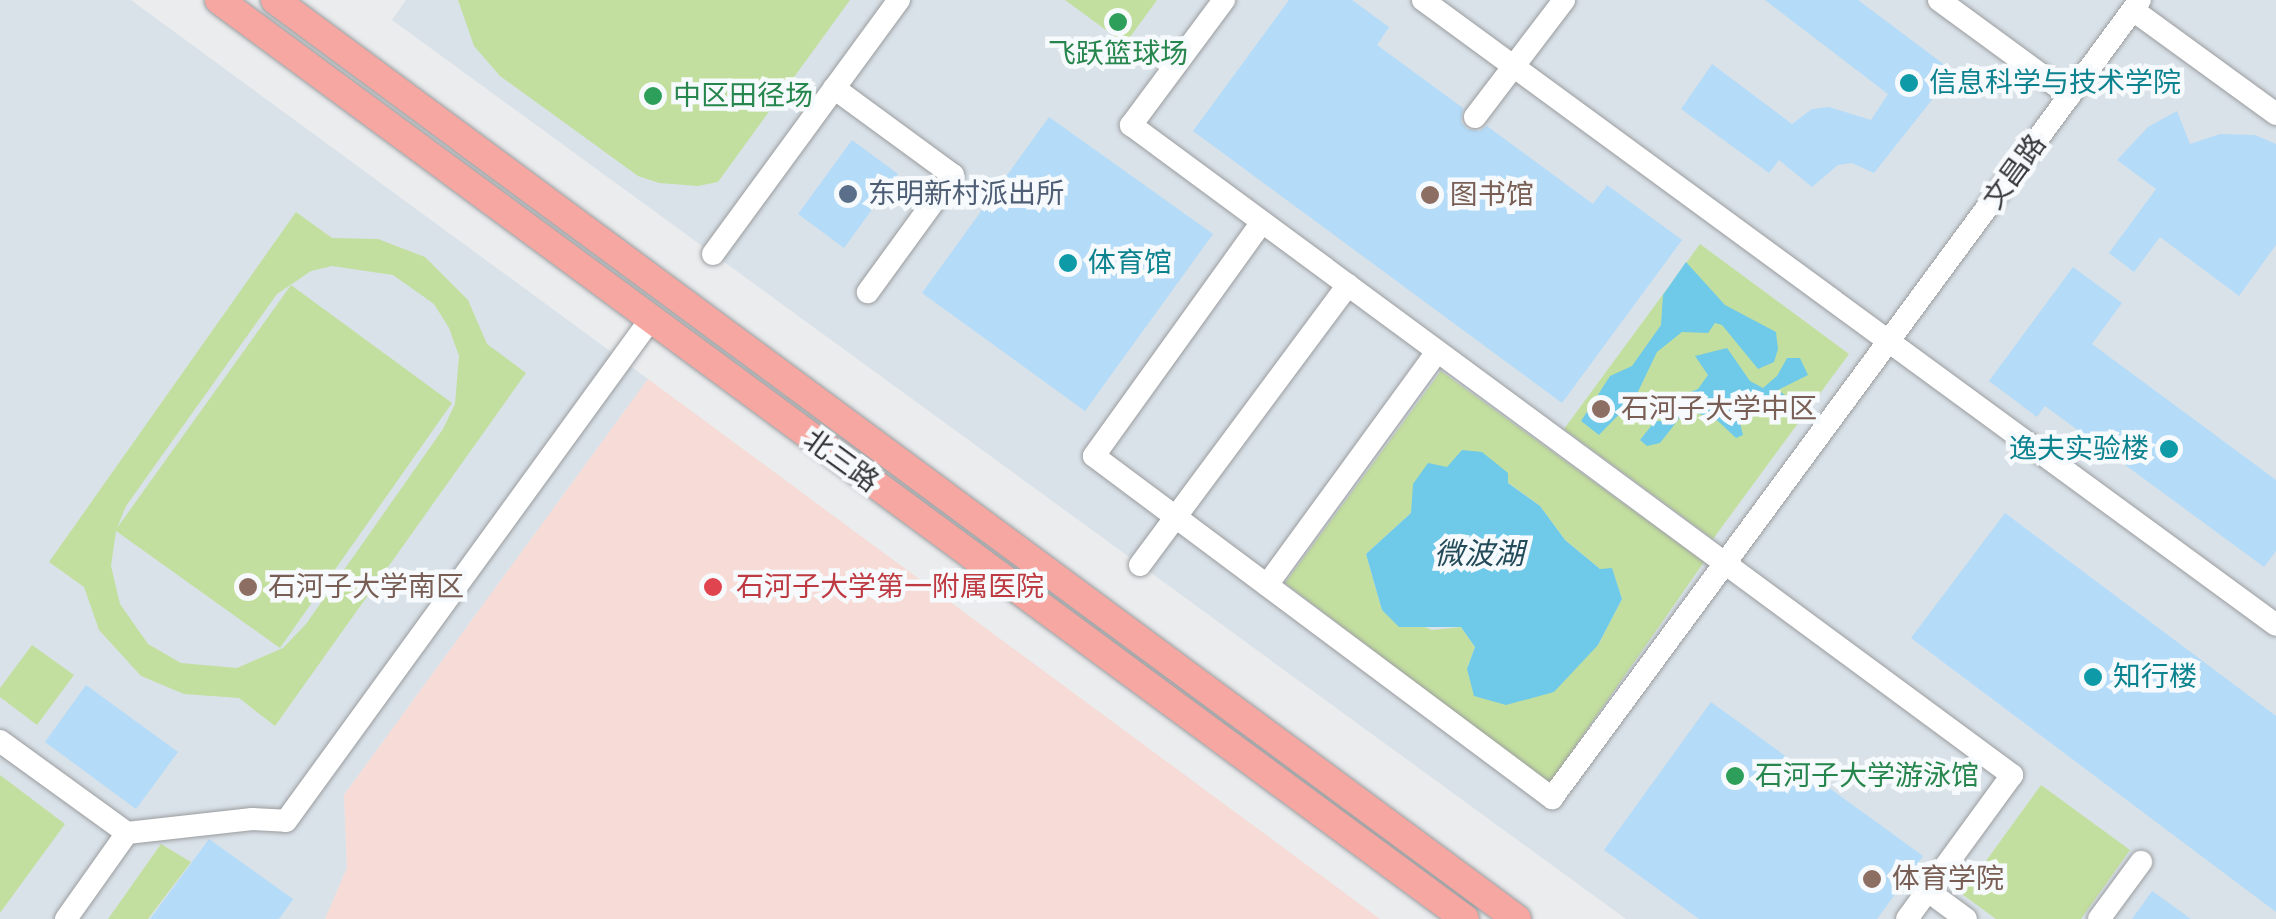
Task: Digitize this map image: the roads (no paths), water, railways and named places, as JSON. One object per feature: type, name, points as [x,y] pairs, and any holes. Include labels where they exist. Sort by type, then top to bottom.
[{"type":"main road","name":"北三路","points":[[218,0],[1465,919]]},
{"type":"main road","name":"北三路","points":[[275,0],[1517,919]]},
{"type":"street","points":[[712,254],[899,0]]},
{"type":"street","points":[[1224,0],[1130,125],[2012,775],[1908,919]]},
{"type":"street","points":[[1423,0],[2276,625]]},
{"type":"street","points":[[1475,117],[1564,0]]},
{"type":"street","points":[[1939,0],[2070,96]]},
{"type":"street","points":[[2137,5],[2276,114]]},
{"type":"street","name":"文昌路","points":[[1267,585],[1552,798],[1722,562],[1890,344],[2137,5]]},
{"type":"street","points":[[834,88],[953,175],[868,292]]},
{"type":"street","points":[[1262,222],[1094,456],[1267,585],[1438,352]]},
{"type":"street","points":[[1140,565],[1348,286]]},
{"type":"street","points":[[0,741],[127,832],[252,820],[286,821],[650,320]]},
{"type":"street","points":[[66,919],[127,832]]},
{"type":"street","points":[[2100,919],[2141,862]]},
{"type":"street","points":[[1928,891],[1966,919]]},
{"type":"water","points":[[1686,262],[1725,305],[1776,332],[1778,349],[1774,362],[1758,369],[1722,325],[1715,323],[1708,333],[1682,332],[1657,352],[1635,398],[1599,435],[1581,421],[1610,376],[1632,366],[1661,325],[1663,295]]},
{"type":"water","points":[[1727,348],[1750,381],[1763,388],[1777,376],[1787,358],[1800,358],[1808,375],[1778,390],[1794,402],[1786,412],[1752,413],[1740,423],[1743,435],[1736,438],[1718,421],[1695,412],[1682,415],[1660,443],[1647,446],[1640,440],[1655,421],[1665,421],[1667,414],[1654,400],[1668,401],[1698,389],[1708,375],[1695,356]]},
{"type":"water","name":"微波湖","points":[[1462,450],[1482,452],[1508,473],[1508,483],[1540,506],[1565,540],[1600,569],[1612,568],[1622,599],[1598,645],[1554,692],[1506,705],[1474,696],[1467,669],[1475,647],[1461,627],[1399,627],[1382,610],[1366,554],[1411,513],[1413,484],[1428,463],[1447,467]]},
{"type":"place","name":"飞跃篮球场","points":[[1118,22]]},
{"type":"place","name":"信息科学与技术学院","points":[[1909,83]]},
{"type":"place","name":"中区田径场","points":[[653,96]]},
{"type":"place","name":"东明新村派出所","points":[[848,194]]},
{"type":"place","name":"图书馆","points":[[1430,195]]},
{"type":"place","name":"体育馆","points":[[1068,263]]},
{"type":"place","name":"石河子大学中区","points":[[1601,409]]},
{"type":"place","name":"逸夫实验楼","points":[[2169,449]]},
{"type":"place","name":"石河子大学南区","points":[[248,587]]},
{"type":"place","name":"石河子大学第一附属医院","points":[[713,587]]},
{"type":"place","name":"知行楼","points":[[2093,677]]},
{"type":"place","name":"石河子大学游泳馆","points":[[1735,776]]},
{"type":"place","name":"体育学院","points":[[1872,879]]}]
